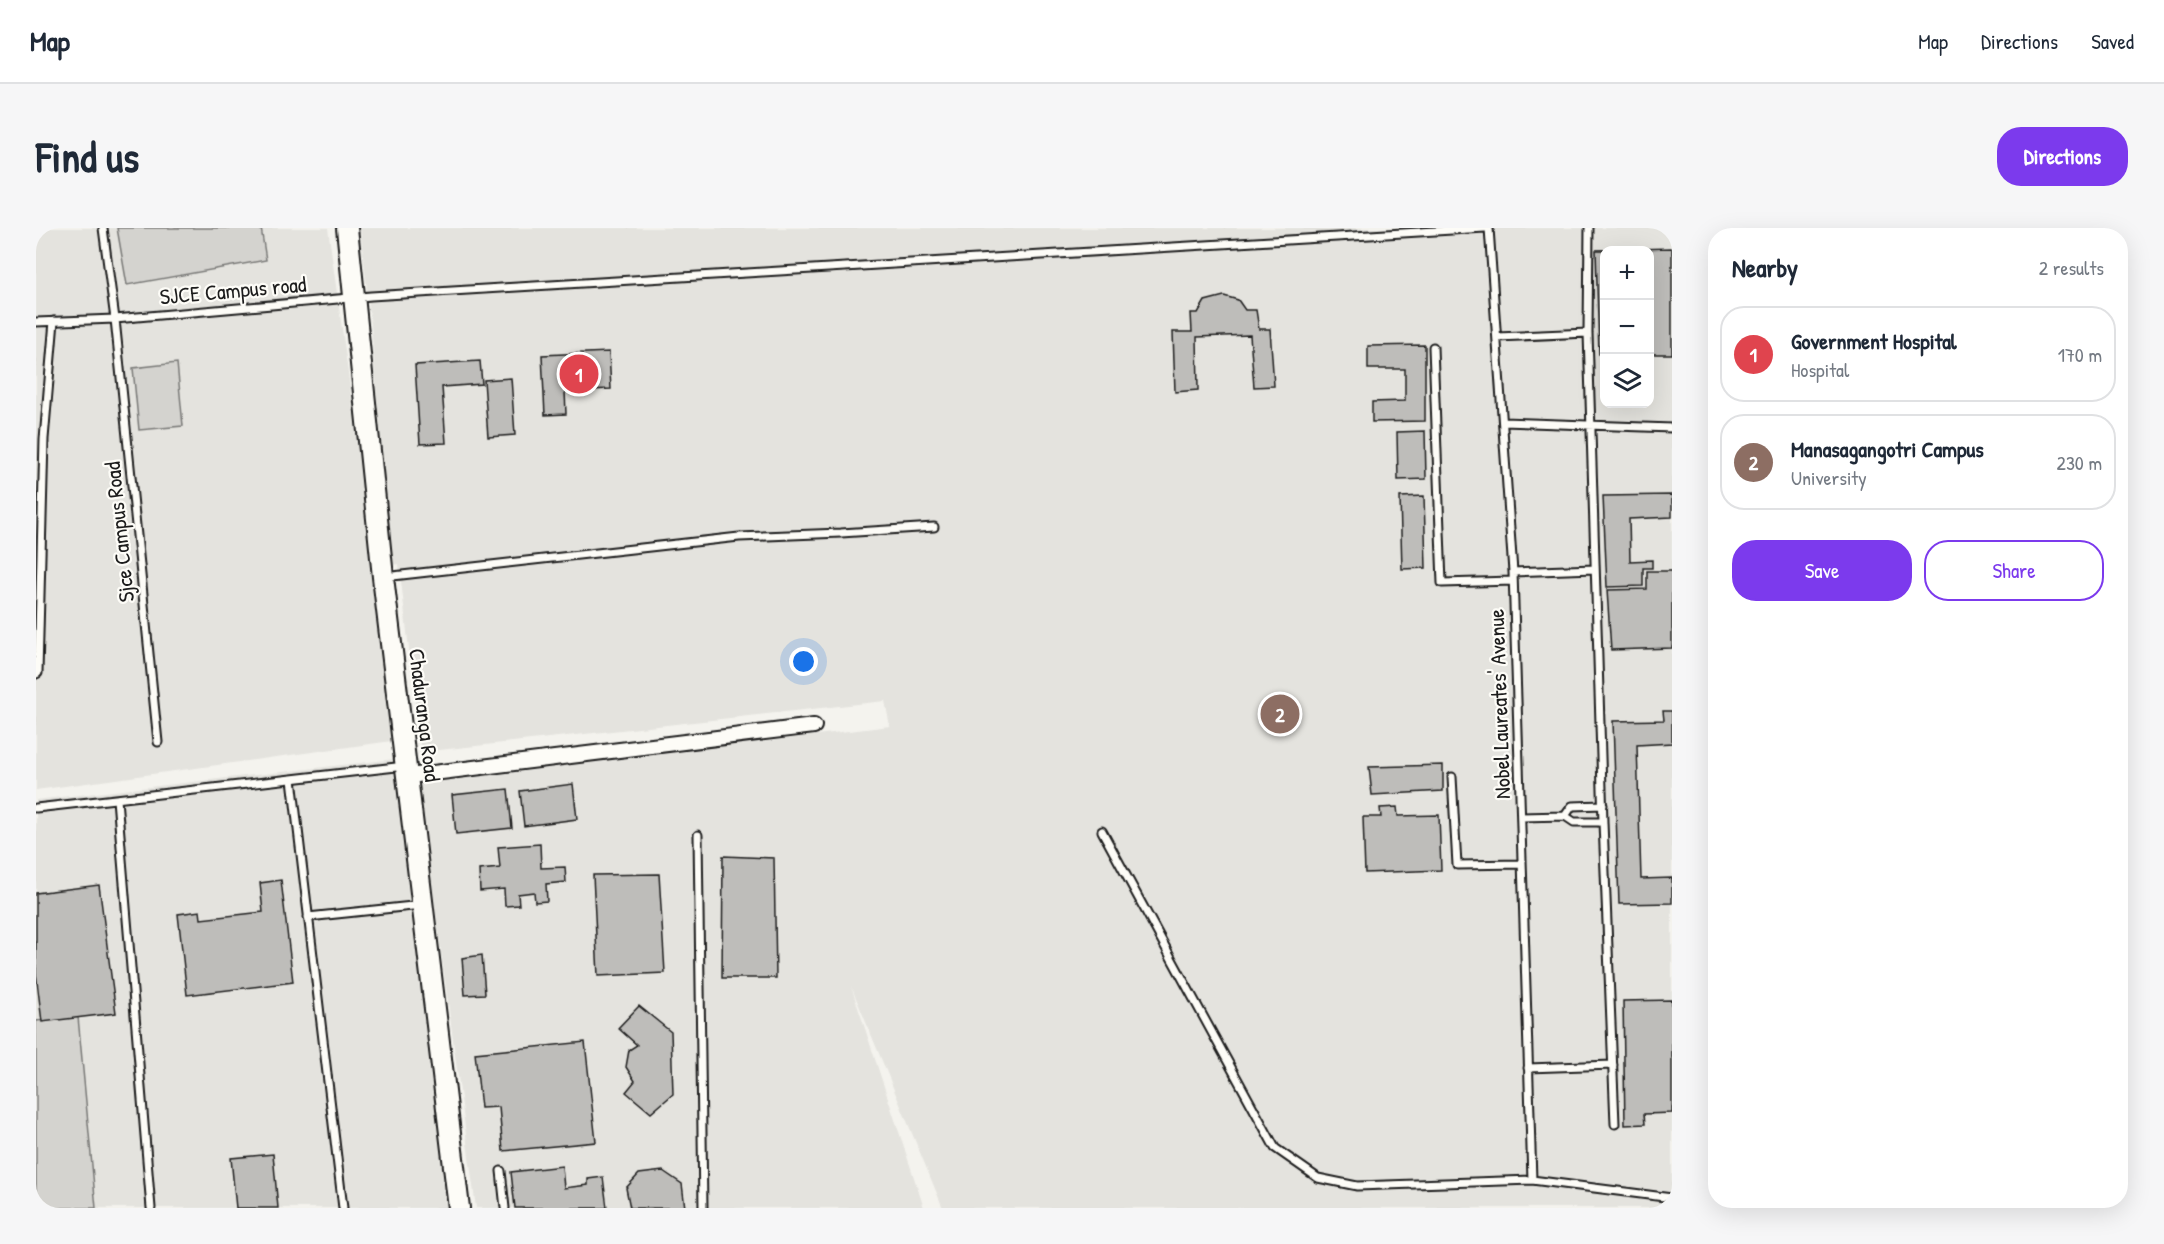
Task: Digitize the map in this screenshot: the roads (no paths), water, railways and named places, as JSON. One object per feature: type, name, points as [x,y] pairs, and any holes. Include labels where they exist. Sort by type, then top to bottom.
[{"type":"street","name":"Chaduranga Road","points":[[346,228],[383,577],[459,1208]]},
{"type":"street","points":[[408,771],[814,726]]},
{"type":"lane","name":"Sjce Campus Road","points":[[103,228],[115,319],[158,742]]},
{"type":"lane","name":"SJCE Campus road","points":[[36,322],[115,319],[354,297],[1487,228]]},
{"type":"lane","name":"Nobel Laureates' Avenue","points":[[1487,228],[1513,572],[1532,1180]]},
{"type":"lane","points":[[1589,228],[1588,333],[1615,1124]]},
{"type":"lane","points":[[36,674],[38,674],[44,439],[54,321]]},
{"type":"lane","points":[[1497,337],[1588,333]]},
{"type":"lane","points":[[1434,347],[1442,583],[1513,581]]},
{"type":"lane","points":[[1503,422],[1672,428]]},
{"type":"lane","points":[[383,577],[739,537],[934,527]]},
{"type":"lane","points":[[1513,572],[1595,569]]},
{"type":"lane","points":[[36,808],[292,779],[408,771]]},
{"type":"lane","points":[[1452,777],[1457,865],[1522,864]]},
{"type":"lane","points":[[292,779],[343,1208]]},
{"type":"lane","points":[[117,799],[151,1208]]},
{"type":"lane","points":[[1565,816],[1572,806],[1603,805]]},
{"type":"lane","points":[[1521,817],[1565,816],[1574,822],[1603,822]]},
{"type":"lane","points":[[1102,831],[1275,1148],[1318,1178],[1357,1186],[1532,1180],[1672,1197]]},
{"type":"lane","points":[[699,835],[703,1208]]},
{"type":"lane","points":[[308,917],[423,905]]},
{"type":"lane","points":[[1528,1068],[1613,1065]]},
{"type":"lane","points":[[501,1171],[505,1208]]},
{"type":"place","name":"Government Hospital","points":[[579,374]]},
{"type":"place","name":"Manasagangotri Campus","points":[[1280,714]]}]
